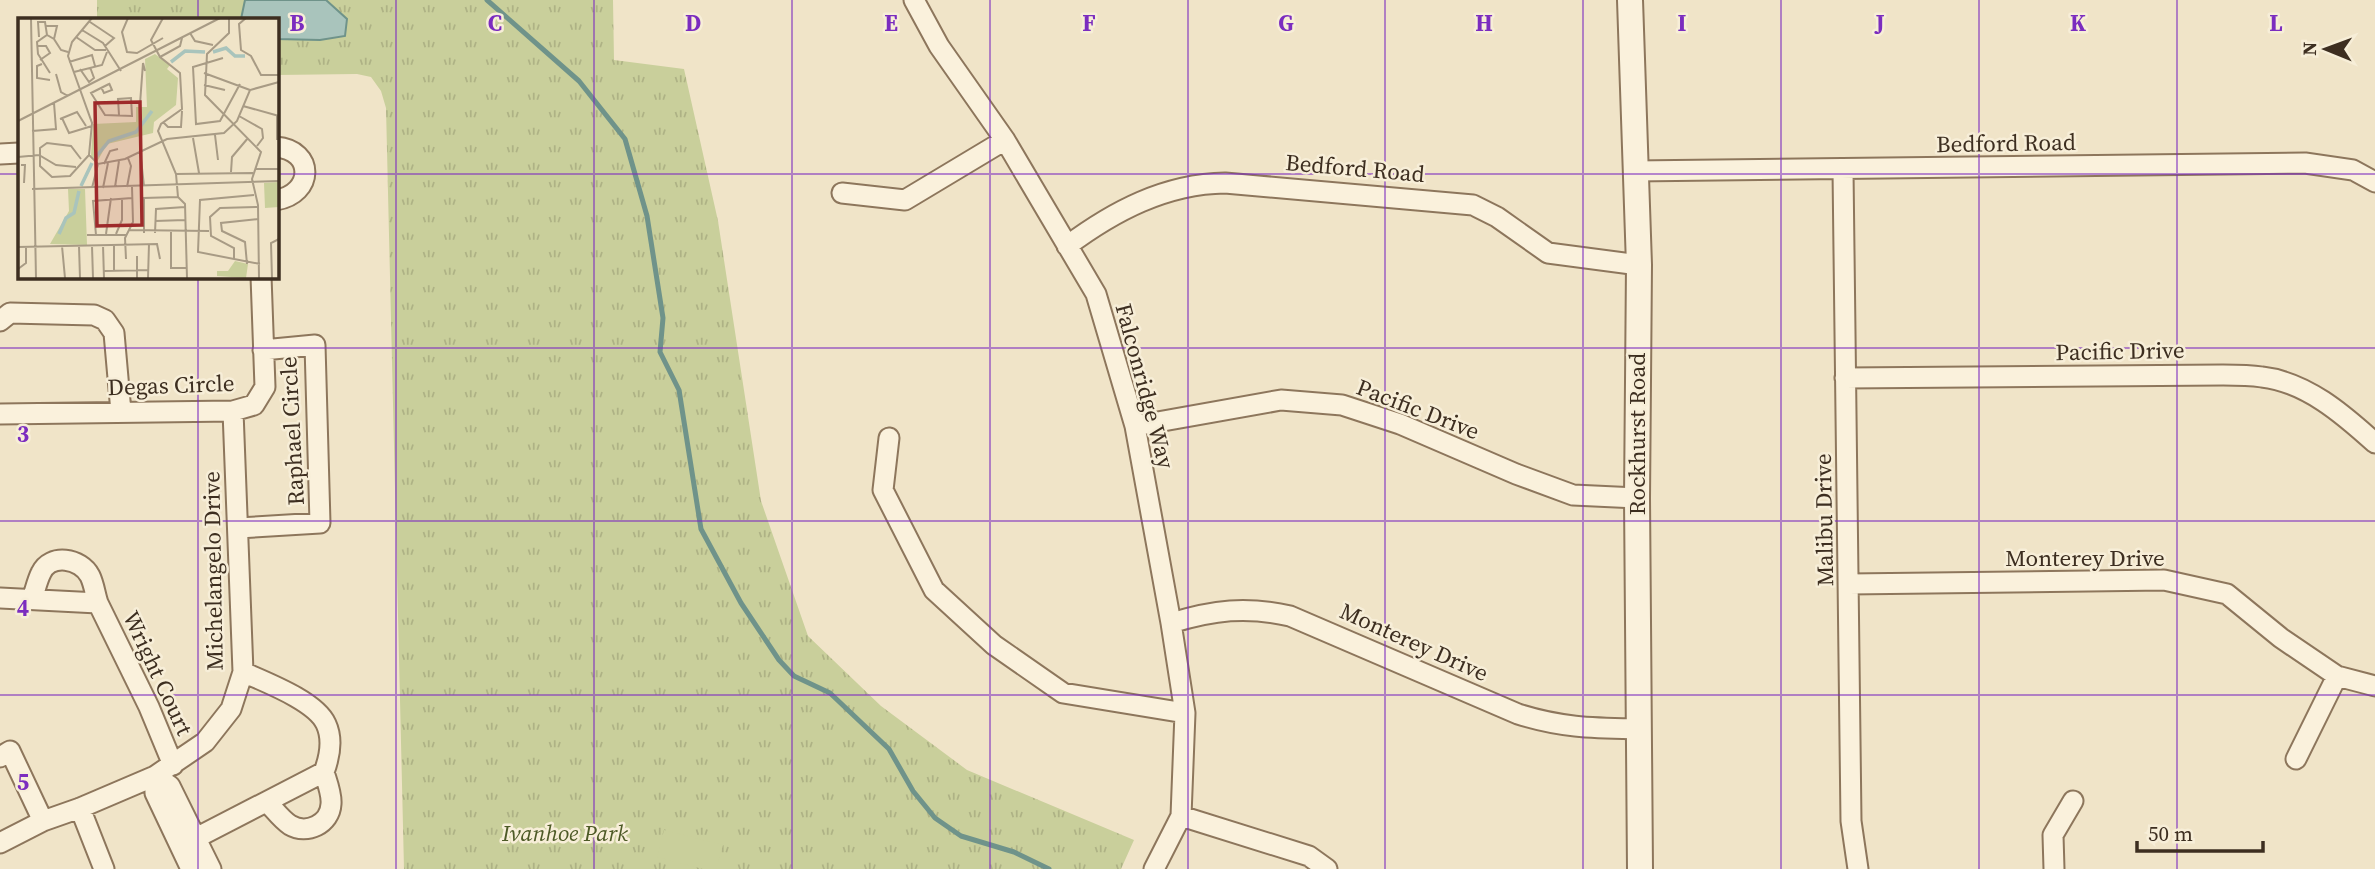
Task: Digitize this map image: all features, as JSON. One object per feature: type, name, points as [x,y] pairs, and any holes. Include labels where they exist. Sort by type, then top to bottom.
[{"type":"street","name":"Rockhurst Road","points":[[1630,0],[1639,265],[1637,498],[1640,869]]},
{"type":"street","name":"Falconridge Way","points":[[917,1],[939,46],[1005,140],[1096,294],[1135,426],[1185,713],[1181,816],[1154,869]]},
{"type":"street","points":[[842,193],[905,200],[1005,140]]},
{"type":"street","points":[[278,147],[296,153],[305,167],[305,176],[299,191],[278,200]]},
{"type":"street","points":[[0,154],[18,153]]},
{"type":"street","name":"Bedford Road","points":[[1634,171],[2305,163],[2353,170],[2375,182]]},
{"type":"street","name":"Malibu Drive","points":[[1843,170],[1851,821],[1858,869]]},
{"type":"street","name":"Bedford Road","points":[[1068,246],[1125,207],[1152,196],[1196,186],[1225,183],[1473,205],[1497,217],[1548,253],[1639,265]]},
{"type":"street","name":"Degas Circle","points":[[0,414],[233,411],[254,405],[265,387],[261,278]]},
{"type":"street","points":[[5,317],[94,315],[104,320],[114,333],[121,412]]},
{"type":"street","name":"Raphael Circle","points":[[238,528],[320,523],[314,345],[263,350]]},
{"type":"street","name":"Pacific Drive","points":[[1845,378],[2209,375],[2264,377],[2308,391],[2349,419],[2375,443]]},
{"type":"street","name":"Pacific Drive","points":[[1135,426],[1281,400],[1342,405],[1400,424],[1516,474],[1573,495],[1637,498]]},
{"type":"street","name":"Michelangelo Drive","points":[[0,844],[43,821],[155,776],[205,742],[231,709],[243,672],[233,411]]},
{"type":"street","points":[[889,438],[883,490],[934,590],[995,645],[1063,693],[1185,713]]},
{"type":"street","name":"Wright Court","points":[[33,599],[41,570],[58,560],[68,560],[85,568],[98,603],[149,707],[173,765]]},
{"type":"street","name":"Monterey Drive","points":[[1849,584],[2164,580],[2227,594],[2281,638],[2337,676],[2375,686]]},
{"type":"street","name":"Wright Court","points":[[0,598],[98,603]]},
{"type":"street","name":"Monterey Drive","points":[[1171,623],[1199,614],[1237,609],[1269,611],[1290,616],[1518,714],[1575,728],[1639,729]]},
{"type":"street","points":[[243,672],[299,697],[326,722],[331,752],[324,772],[331,806],[324,821],[310,829],[293,827],[267,802]]},
{"type":"street","points":[[2296,759],[2337,676]]},
{"type":"street","points":[[0,757],[10,751],[43,821]]},
{"type":"street","points":[[196,838],[324,772]]},
{"type":"street","points":[[155,776],[170,786],[211,869]]},
{"type":"street","points":[[155,776],[155,793],[191,869]]},
{"type":"street","points":[[2054,869],[2053,835],[2073,801]]},
{"type":"street","points":[[80,808],[104,869]]},
{"type":"street","points":[[1181,816],[1309,856],[1327,869]]},
{"type":"green space","name":"Ivanhoe Park","points":[[97,0],[613,0],[614,60],[684,69],[718,221],[761,501],[808,636],[881,706],[967,770],[1134,840],[1121,869],[404,869],[386,108],[381,91],[371,77],[357,74],[278,75],[278,18],[97,18]]},
{"type":"green space","points":[[664,830],[723,845],[716,869],[703,869],[657,857]]},
{"type":"water","points":[[245,0],[326,0],[347,19],[345,36],[320,40],[278,39],[278,18],[241,18]]},
{"type":"waterway","points":[[487,0],[579,81],[625,139],[647,216],[663,318],[660,352],[679,390],[701,529],[741,603],[779,660],[794,676],[830,693],[889,749],[913,791],[935,818],[961,836],[1014,852],[1049,869]]}]
